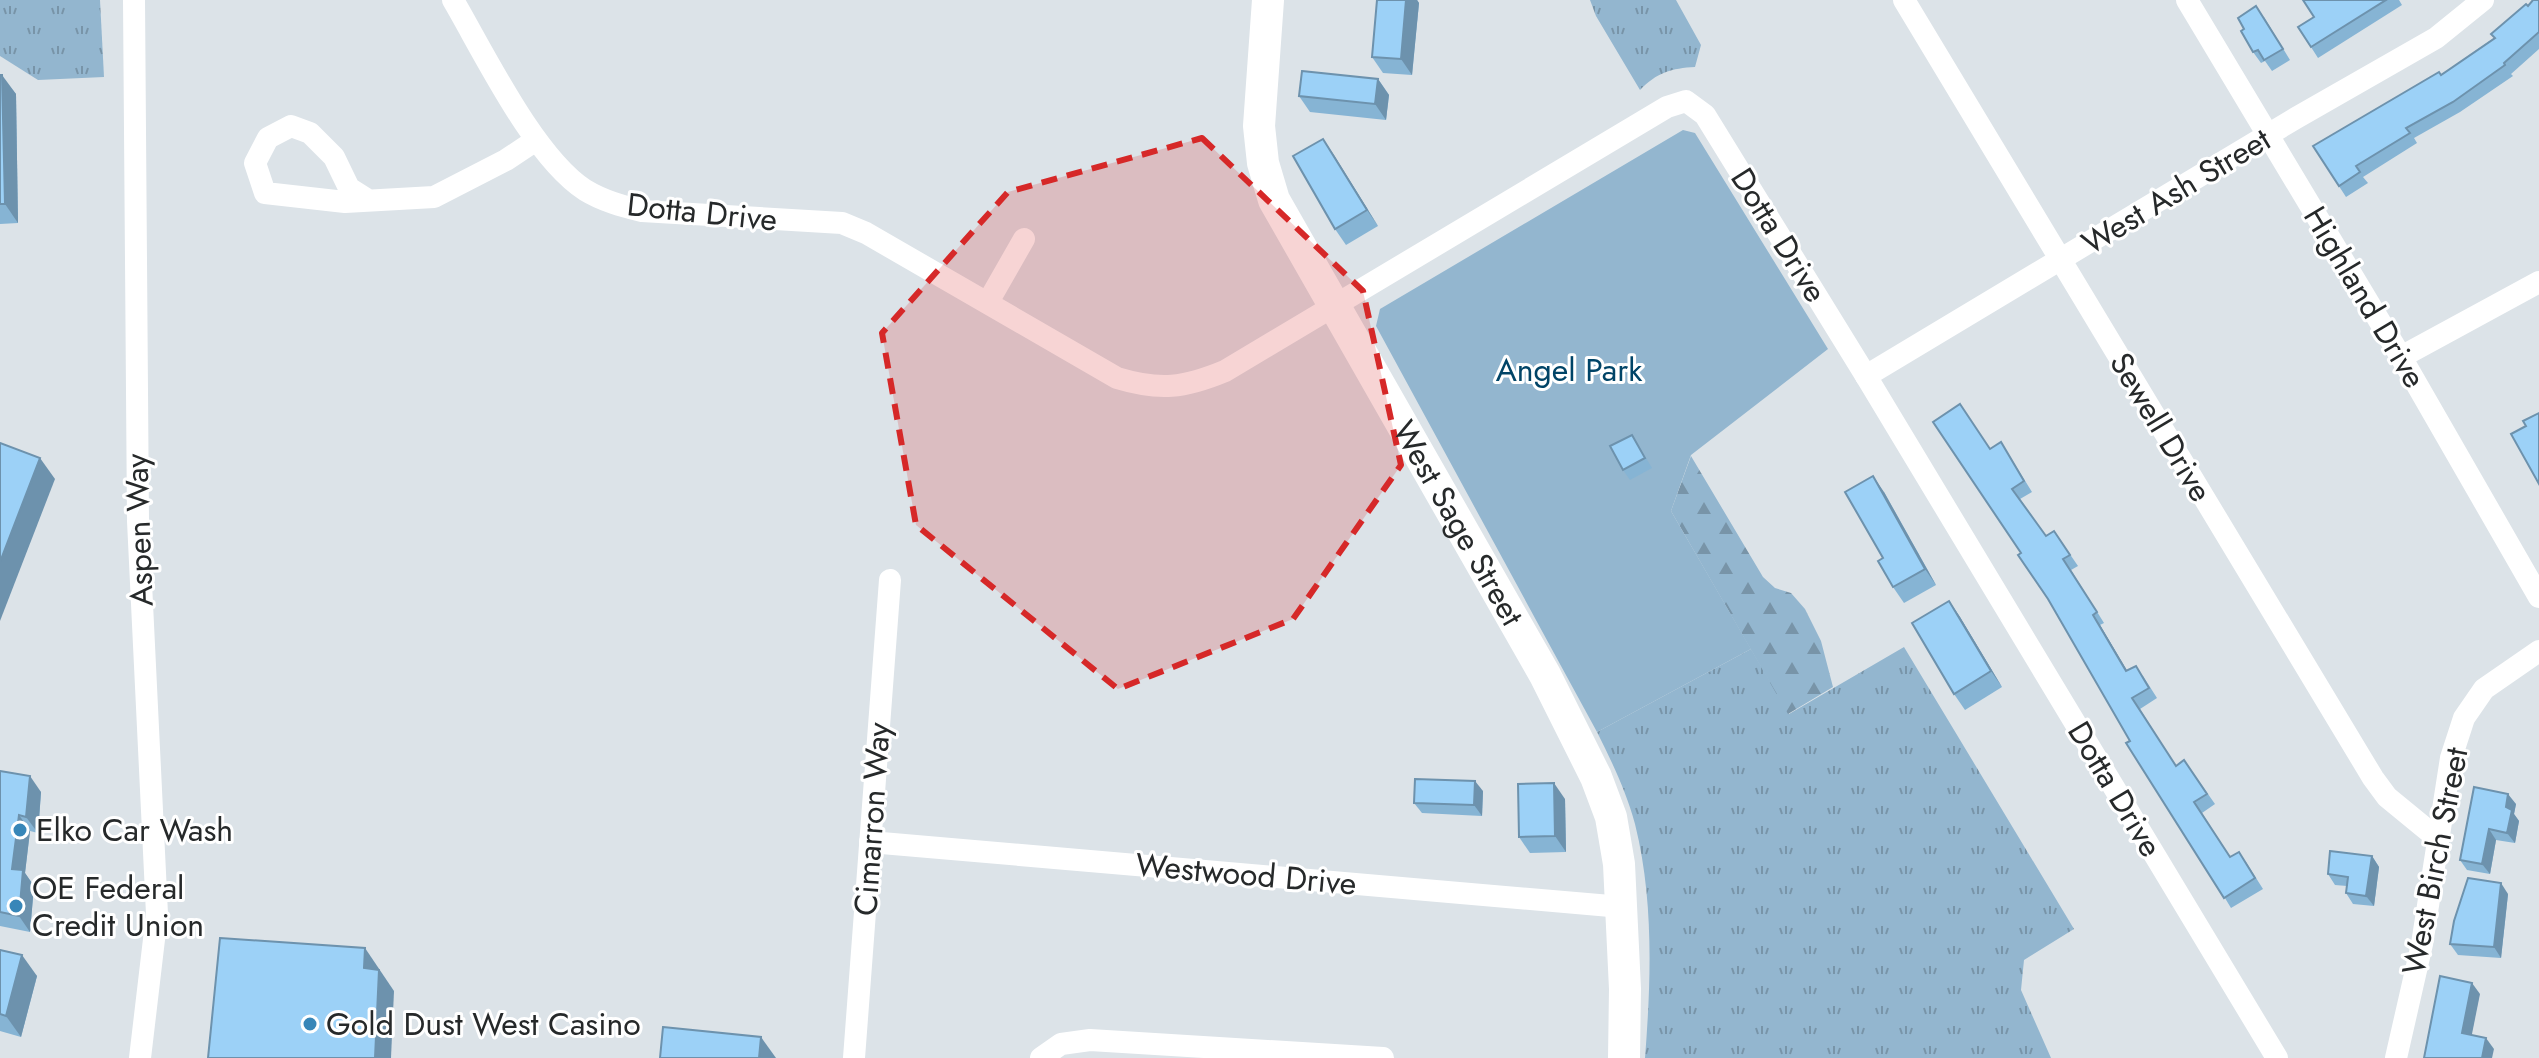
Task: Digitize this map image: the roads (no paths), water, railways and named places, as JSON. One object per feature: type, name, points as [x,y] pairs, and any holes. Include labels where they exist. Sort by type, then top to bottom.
[{"type":"street","name":"Aspen Way","points":[[134,0],[138,506],[157,914],[140,1058]]},
{"type":"street","name":"Dotta Drive","points":[[453,0],[536,140],[583,189],[611,203],[642,211],[842,223],[866,233],[1117,378],[1145,387],[1175,387],[1225,371],[1667,107],[1686,101],[1705,115],[2277,1058]]},
{"type":"street","name":"Sewell Drive","points":[[1904,0],[2373,778],[2387,797],[2437,838]]},
{"type":"street","name":"Highland Drive","points":[[2187,0],[2401,357],[2539,597]]},
{"type":"street","name":"West Ash Street","points":[[1866,376],[2436,38],[2483,0]]},
{"type":"street","name":"West Sage Street","points":[[1261,1],[1259,126],[1263,163],[1274,200],[1570,723],[1611,817],[1622,907],[1624,1058]]},
{"type":"street","points":[[368,200],[349,188],[334,157],[310,133],[291,126],[268,138],[255,163],[265,193],[345,202],[434,197],[506,160],[536,140]]},
{"type":"street","points":[[988,302],[1024,239]]},
{"type":"street","points":[[2401,357],[2539,282]]},
{"type":"street","name":"Cimarron Way","points":[[854,1058],[890,580]]},
{"type":"street","name":"West Birch Street","points":[[2396,1058],[2422,944],[2451,758],[2464,718],[2484,689],[2539,651]]},
{"type":"street","name":"Westwood Drive","points":[[870,842],[1622,907]]},
{"type":"street","points":[[1041,1058],[1061,1044],[1090,1040],[1383,1058]]},
{"type":"place","name":"Elko Car Wash","points":[[20,830]]},
{"type":"place","name":"OE Federal Credit Union","points":[[16,906]]},
{"type":"place","name":"Gold Dust West Casino","points":[[310,1024]]},
{"type":"park label","name":"Angel Park","points":[[1569,370]]}]
